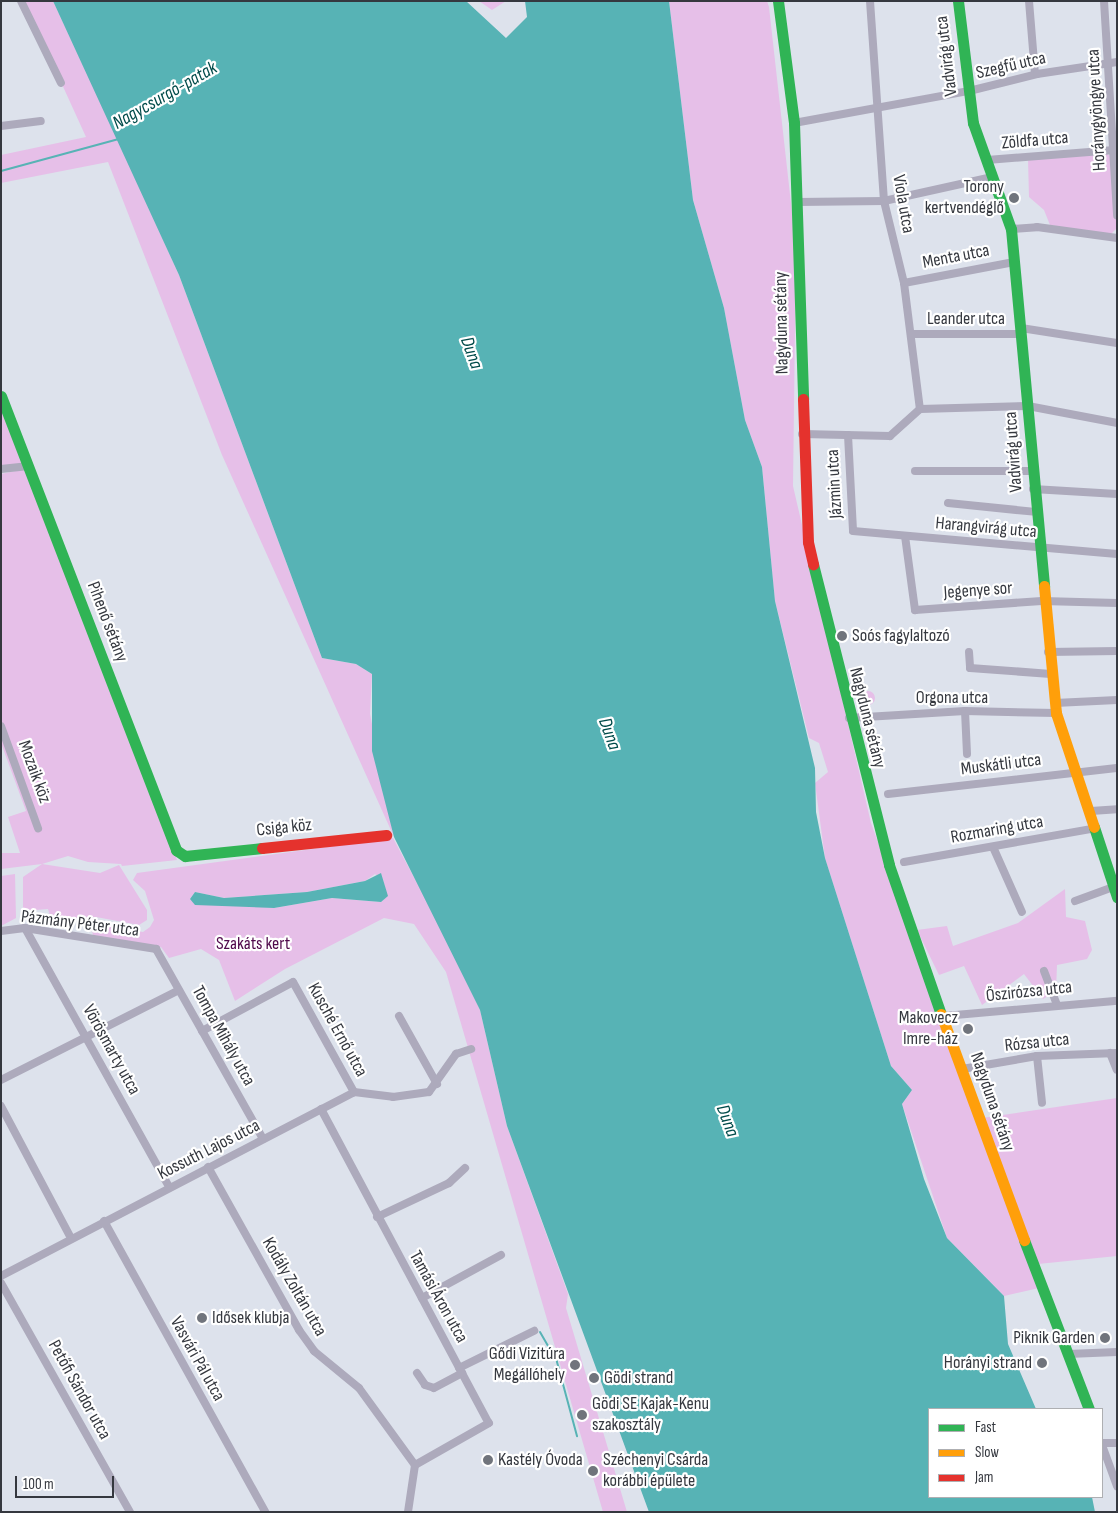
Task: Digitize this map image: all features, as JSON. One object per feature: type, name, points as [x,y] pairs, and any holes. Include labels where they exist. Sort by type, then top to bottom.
[{"type":"street","points":[[21,1],[61,83]]},
{"type":"street","name":"Nagyduna sétány","points":[[778,1],[794,123],[798,202],[802,434],[808,542],[849,718],[890,865],[962,1069],[1088,1408]]},
{"type":"street","name":"Viola utca","points":[[870,1],[884,201],[904,283],[920,409]]},
{"type":"street","name":"Vadvirág utca","points":[[958,1],[972,124],[987,160],[1011,229],[1028,406],[1031,471],[1040,548],[1042,600],[1055,708],[1091,812],[1115,890]]},
{"type":"street","points":[[1029,1],[1035,74]]},
{"type":"street","name":"Horánygyöngye utca","points":[[1104,1],[1113,62],[1117,216]]},
{"type":"street","name":"Szegfű utca","points":[[794,123],[968,91],[1035,74],[1113,62]]},
{"type":"street","points":[[1,126],[41,120]]},
{"type":"street","name":"Zöldfa utca","points":[[987,160],[1115,150]]},
{"type":"street","points":[[798,202],[884,201],[992,177]]},
{"type":"street","points":[[1011,229],[1038,227],[1117,238]]},
{"type":"street","name":"Menta utca","points":[[904,283],[1014,262]]},
{"type":"street","name":"Leander utca","points":[[911,334],[1021,331],[1117,343]]},
{"type":"street","name":"Pihenő sétány","points":[[1,396],[116,703],[130,725],[176,850],[185,856]]},
{"type":"street","points":[[802,434],[890,436],[920,409],[1028,406],[1117,423]]},
{"type":"street","name":"Jázmin utca","points":[[848,435],[853,531]]},
{"type":"street","points":[[1,469],[28,466]]},
{"type":"street","points":[[915,471],[1031,471]]},
{"type":"street","points":[[1033,489],[1117,494]]},
{"type":"street","points":[[948,503],[1036,512]]},
{"type":"street","name":"Harangvirág utca","points":[[853,531],[1117,554]]},
{"type":"street","name":"Jegenye sor","points":[[905,536],[915,610],[1042,600],[1117,603]]},
{"type":"street","points":[[1048,652],[1117,651]]},
{"type":"street","points":[[970,652],[970,668],[1051,674]]},
{"type":"street","name":"Orgona utca","points":[[849,718],[1055,708],[1117,700]]},
{"type":"street","points":[[964,711],[967,754]]},
{"type":"street","name":"Mozaik köz","points":[[1,726],[38,828]]},
{"type":"street","name":"Muskátli utca","points":[[888,794],[1077,770],[1117,768]]},
{"type":"street","points":[[1091,812],[1117,808]]},
{"type":"street","name":"Rozmaring utca","points":[[904,862],[1096,828]]},
{"type":"street","name":"Csiga köz","points":[[185,856],[386,835]]},
{"type":"street","points":[[993,846],[1022,912]]},
{"type":"street","points":[[1075,901],[1115,890]]},
{"type":"street","name":"Pázmány Péter utca","points":[[1,931],[25,928],[156,949]]},
{"type":"street","name":"Vörösmarty utca","points":[[25,928],[169,1188]]},
{"type":"street","name":"Tompa Mihály utca","points":[[156,949],[263,1139]]},
{"type":"street","points":[[1044,971],[1057,1005]]},
{"type":"street","name":"Kusché Ernő utca","points":[[202,1031],[293,982],[354,1092]]},
{"type":"street","points":[[1,1080],[179,990]]},
{"type":"street","name":"Őszirózsa utca","points":[[944,1016],[1117,1001]]},
{"type":"street","points":[[399,1016],[437,1084]]},
{"type":"street","points":[[354,1092],[393,1097],[429,1092],[437,1084],[456,1054],[471,1049]]},
{"type":"street","points":[[1113,1053],[1117,1070]]},
{"type":"street","name":"Rózsa utca","points":[[962,1069],[1037,1056],[1113,1053]]},
{"type":"street","points":[[1037,1056],[1042,1102]]},
{"type":"street","name":"Kossuth Lajos utca","points":[[1,1276],[354,1092]]},
{"type":"street","points":[[1,1106],[72,1238]]},
{"type":"street","name":"Tamási Áron utca","points":[[321,1109],[377,1217],[489,1423],[415,1465]]},
{"type":"street","name":"Kodály Zoltán utca","points":[[208,1167],[299,1330],[314,1351],[358,1388],[415,1465]]},
{"type":"street","points":[[377,1217],[449,1182],[465,1168]]},
{"type":"street","name":"Vasvári Pál utca","points":[[104,1221],[265,1512]]},
{"type":"street","points":[[422,1298],[501,1255]]},
{"type":"street","name":"Petőfi Sándor utca","points":[[1,1283],[130,1512]]},
{"type":"street","points":[[417,1372],[425,1386],[434,1388],[461,1370],[534,1331]]},
{"type":"street","points":[[1068,1354],[1117,1352]]},
{"type":"street","points":[[1103,1444],[1117,1443]]},
{"type":"street","points":[[1103,1447],[1117,1486]]},
{"type":"street","points":[[408,1512],[415,1465]]},
{"type":"green space","points":[[24,1],[53,1],[125,155],[179,275],[322,658],[356,664],[372,674],[370,714],[394,837],[222,455],[108,162],[1,183],[1,155],[86,137]]},
{"type":"green space","points":[[479,1],[506,1],[492,10]]},
{"type":"green space","points":[[669,1],[767,1],[769,7],[796,248],[793,486],[871,823],[1039,1288],[1004,1296],[947,1238],[902,1104],[912,1090],[891,1066],[825,858],[815,783],[828,772],[819,743],[809,738],[775,601],[762,467],[745,420],[724,308],[693,200]]},
{"type":"green space","points":[[1106,153],[1113,158],[1117,228],[1110,235],[1050,225],[1044,210],[1029,197],[1028,159]]},
{"type":"green space","points":[[1,408],[23,465],[1,467]]},
{"type":"green space","points":[[25,469],[177,860],[122,866],[121,864],[88,862],[68,856],[42,864],[1,869],[1,853],[20,853],[8,817],[26,811],[1,743],[1,474]]},
{"type":"green space","points":[[868,691],[873,693],[875,698],[873,703],[868,705],[863,703],[861,698],[863,693]]},
{"type":"green space","name":"Szakáts kert","points":[[393,838],[461,965],[480,1010],[507,1126],[568,1294],[566,1308],[627,1512],[603,1512],[446,972],[414,924],[384,918],[285,969],[235,1001],[219,960],[201,949],[169,958],[161,947],[93,936],[91,923],[143,932],[150,927],[154,920],[145,891],[133,880],[137,873]],"holes":[[[375,874],[383,880],[387,896],[381,902],[332,898],[274,908],[190,899],[195,892],[224,898],[307,892],[365,881]]]},
{"type":"green space","points":[[42,864],[100,873],[119,865],[147,910],[147,920],[139,925],[96,917],[51,919],[48,909],[23,911],[23,877]]},
{"type":"green space","points":[[15,874],[16,918],[1,926],[1,876]]},
{"type":"green space","points":[[1065,889],[1066,917],[1085,921],[1092,950],[1087,959],[1057,965],[1056,991],[1043,999],[1024,974],[982,1005],[964,966],[939,975],[917,930],[947,926],[953,946],[1018,923]]},
{"type":"green space","points":[[1117,1098],[1117,1256],[1038,1264],[982,1118]]},
{"type":"water","name":"Duna","points":[[53,1],[466,1],[506,38],[527,17],[525,1],[669,1],[693,200],[724,308],[745,420],[762,467],[775,601],[815,768],[816,812],[825,858],[891,1066],[912,1090],[902,1104],[924,1179],[947,1238],[1004,1296],[1008,1344],[1036,1408],[928,1408],[928,1498],[1092,1498],[1095,1512],[649,1512],[507,1126],[480,1010],[394,837],[372,751],[372,674],[356,664],[322,658],[179,275]]},
{"type":"water","points":[[381,873],[388,896],[381,902],[332,898],[274,908],[195,905],[190,899],[195,892],[224,898],[307,892],[365,881]]},
{"type":"waterway","name":"Nagycsurgó-patak","points":[[1,171],[119,139]]},
{"type":"waterway","points":[[540,1332],[557,1362],[577,1436]]},
{"type":"traffic: fast","points":[[778,1],[794,123],[803,399]]},
{"type":"traffic: fast","points":[[958,1],[973,123],[1011,229],[1044,586]]},
{"type":"traffic: fast","points":[[1,396],[176,850],[185,856],[262,848]]},
{"type":"traffic: fast","points":[[813,564],[889,865],[941,1014]]},
{"type":"traffic: fast","points":[[1094,827],[1117,897]]},
{"type":"traffic: fast","points":[[1024,1240],[1089,1408]]},
{"type":"traffic: slow","points":[[1044,586],[1056,713],[1094,827]]},
{"type":"traffic: slow","points":[[941,1014],[1024,1240]]},
{"type":"traffic: jam","points":[[803,399],[808,542],[813,564]]},
{"type":"traffic: jam","points":[[262,848],[386,835]]},
{"type":"place","name":"Torony kertvendéglő","points":[[1014,198]]},
{"type":"place","name":"Soós fagylaltozó","points":[[842,636]]},
{"type":"place","name":"Makovecz Imre-ház","points":[[968,1029]]},
{"type":"place","name":"Idősek klubja","points":[[202,1318]]},
{"type":"place","name":"Piknik Garden","points":[[1105,1338]]},
{"type":"place","name":"Horányi strand","points":[[1042,1363]]},
{"type":"place","name":"Gődi Vizitúra Megállóhely","points":[[575,1365]]},
{"type":"place","name":"Gödi strand","points":[[594,1378]]},
{"type":"place","name":"Gödi SE Kajak-Kenu szakosztály","points":[[582,1415]]},
{"type":"place","name":"Kastély Óvoda","points":[[488,1460]]},
{"type":"place","name":"Széchenyi Csárda korábbi épülete","points":[[593,1471]]}]
